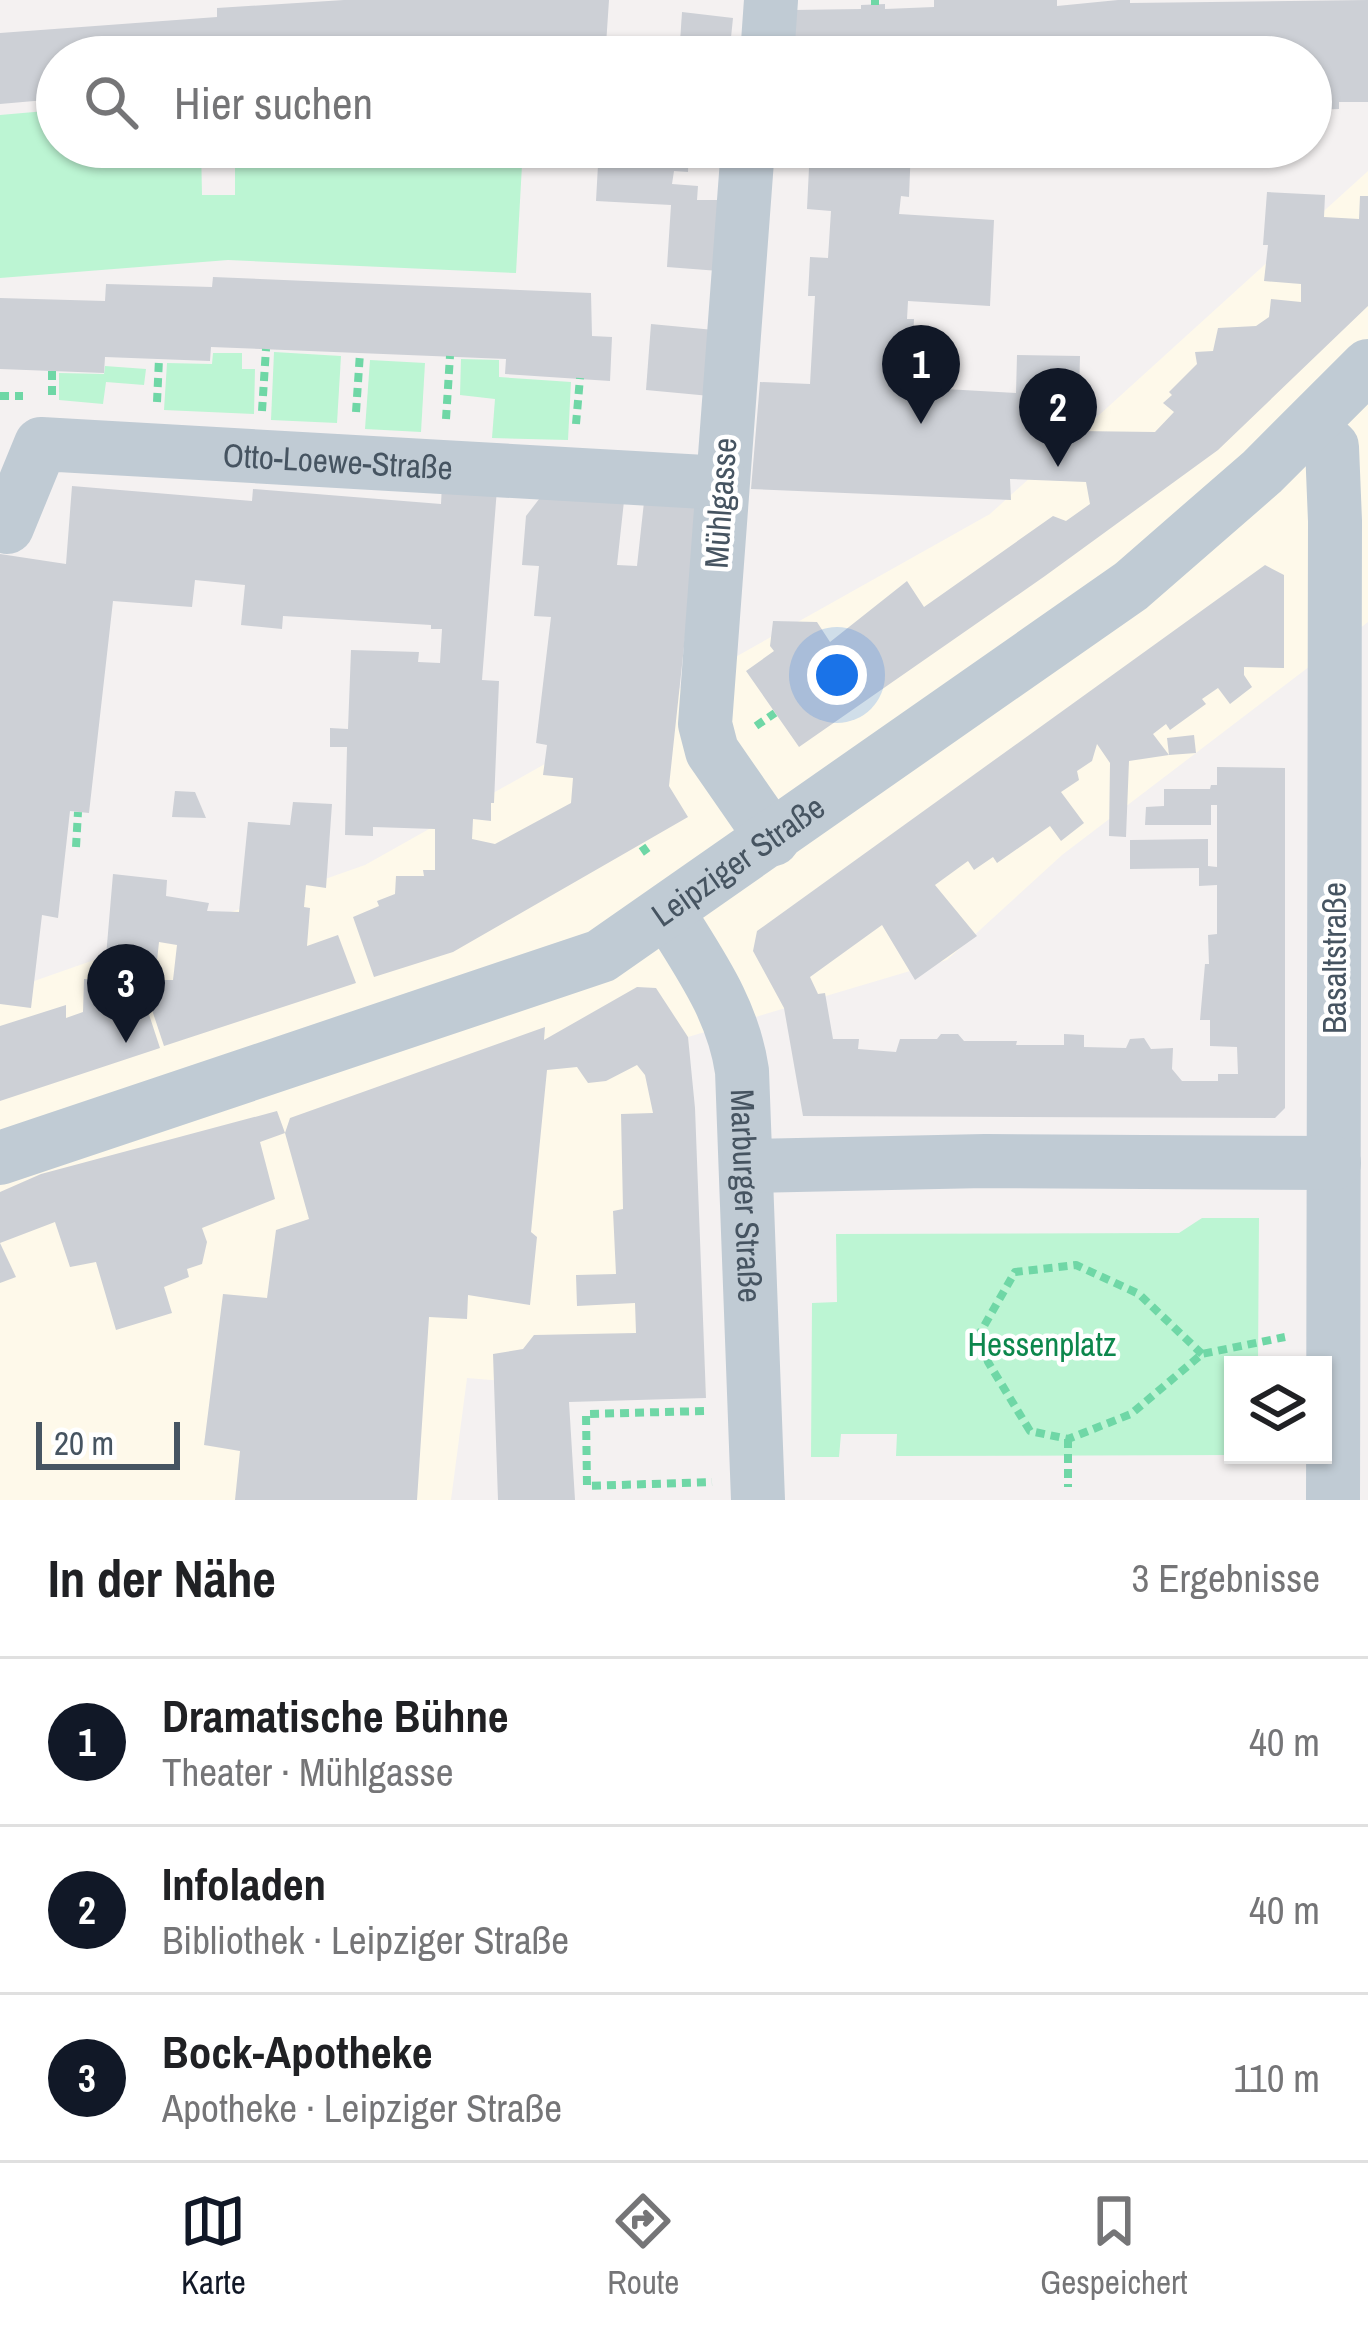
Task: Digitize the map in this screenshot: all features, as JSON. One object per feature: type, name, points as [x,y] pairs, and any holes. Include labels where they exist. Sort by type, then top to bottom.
[{"type":"street","points":[[768,36],[771,0]]},
{"type":"street","name":"Mühlgasse","points":[[746,168],[705,724],[712,751],[773,839]]},
{"type":"street","name":"Leipziger Straße","points":[[0,1158],[602,956],[1131,586],[1204,526],[1368,366]]},
{"type":"street","name":"Basaltstraße","points":[[1309,426],[1332,447],[1351,1027],[1334,1163],[1334,1500]]},
{"type":"street","name":"Otto-Loewe-Straße","points":[[8,526],[41,444],[722,483]]},
{"type":"street","name":"Marburger Straße","points":[[667,911],[707,974],[735,1031],[742,1070],[748,1166],[739,1491]]},
{"type":"street","points":[[748,1166],[985,1161],[1334,1163]]},
{"type":"path","points":[[262,424],[266,349]]},
{"type":"path","points":[[355,431],[360,353]]},
{"type":"path","points":[[444,439],[450,356]]},
{"type":"path","points":[[156,415],[159,358]]},
{"type":"path","points":[[576,426],[580,378]]},
{"type":"path","points":[[755,727],[775,712]]},
{"type":"path","points":[[76,847],[78,812]]},
{"type":"path","points":[[642,847],[649,856]]},
{"type":"path","points":[[1202,1354],[1139,1294],[1076,1265],[1015,1272],[980,1333],[988,1362],[1030,1431],[1068,1439],[1131,1414],[1202,1354],[1282,1337]]},
{"type":"path","points":[[718,1411],[586,1414],[587,1486],[739,1491]]},
{"type":"path","points":[[1068,1439],[1068,1487]]},
{"type":"shaded area","points":[[1368,171],[1368,622],[1062,855],[947,960],[688,1037],[706,1398],[467,1378],[451,1500],[0,1500],[0,993],[365,865],[990,514]]},
{"type":"green space","points":[[36,112],[36,168],[201,168],[202,195],[235,195],[235,168],[522,168],[516,273],[228,260],[0,278],[0,115]]},
{"type":"green space","points":[[274,352],[341,356],[337,423],[271,420]]},
{"type":"green space","points":[[213,353],[242,353],[242,369],[255,369],[254,414],[164,410],[167,363],[212,364]]},
{"type":"green space","points":[[461,359],[499,360],[499,377],[571,382],[568,440],[492,438],[495,399],[460,395]]},
{"type":"green space","points":[[370,360],[425,363],[421,432],[365,429]]},
{"type":"green space","points":[[105,366],[146,369],[144,385],[106,382],[103,404],[59,400],[59,373],[104,374]]},
{"type":"green space","name":"Hessenplatz","points":[[1202,1218],[1259,1218],[1258,1356],[1224,1356],[1224,1455],[896,1456],[897,1434],[841,1434],[839,1457],[811,1457],[812,1303],[837,1302],[836,1234],[1179,1233]]},
{"type":"building","points":[[344,0],[609,0],[607,36],[36,36],[36,101],[0,104],[0,33],[217,17],[217,8]]},
{"type":"building","points":[[934,0],[1057,0],[1057,6],[1118,0],[1368,0],[1368,102],[1339,102],[1339,109],[1332,109],[1332,36],[791,36],[793,10],[885,4],[885,9],[934,7]]},
{"type":"building","points":[[682,12],[733,18],[731,36],[680,36]]},
{"type":"building","points":[[598,168],[688,168],[688,172],[674,171],[672,184],[698,186],[697,200],[722,200],[719,271],[667,267],[671,205],[596,201]]},
{"type":"building","points":[[809,168],[910,168],[909,197],[901,196],[899,214],[994,220],[990,306],[908,301],[907,319],[914,319],[910,387],[1016,393],[1017,355],[1080,356],[1078,431],[1155,432],[1174,412],[1163,403],[1172,395],[1169,392],[1197,364],[1195,352],[1213,351],[1218,328],[1256,326],[1269,317],[1271,299],[1301,302],[1301,284],[1264,281],[1267,192],[1325,195],[1324,217],[1359,219],[1360,196],[1368,196],[1368,306],[1218,450],[799,747],[746,671],[774,651],[770,646],[773,621],[817,622],[830,642],[907,581],[924,607],[1053,516],[1066,521],[1090,504],[1086,482],[1010,479],[1011,500],[751,489],[760,382],[810,384],[815,296],[808,296],[810,257],[828,258],[831,211],[807,209]]},
{"type":"building","points":[[213,277],[591,293],[592,336],[612,337],[610,381],[505,374],[506,359],[211,347],[210,361],[105,357],[104,373],[0,369],[0,298],[105,301],[106,284],[212,287]]},
{"type":"building","points":[[651,324],[714,330],[710,396],[646,390]]},
{"type":"building","points":[[442,484],[497,489],[482,680],[499,681],[494,803],[491,821],[473,819],[472,839],[495,844],[571,803],[573,778],[543,775],[547,745],[536,743],[551,617],[534,616],[539,566],[522,565],[526,516],[543,494],[624,501],[617,565],[637,566],[644,502],[699,507],[669,786],[688,817],[453,952],[374,977],[353,917],[395,894],[396,876],[424,876],[423,870],[435,870],[435,829],[373,827],[373,836],[345,835],[347,747],[330,747],[330,728],[348,729],[351,650],[419,652],[418,662],[440,663],[442,629],[283,616],[282,629],[241,625],[245,585],[195,580],[192,607],[113,601],[89,813],[70,811],[58,918],[42,915],[31,1008],[0,1004],[0,554],[66,564],[72,486],[252,501],[253,489],[441,504]]},
{"type":"building","points":[[1265,565],[1284,575],[1284,668],[1244,667],[1252,687],[1230,704],[1218,688],[1202,699],[1206,704],[1170,730],[1166,724],[1153,734],[1169,755],[1129,761],[1126,837],[1109,836],[1110,763],[1097,744],[1092,761],[1077,771],[1079,780],[1061,792],[1084,823],[1061,841],[1050,826],[997,863],[993,857],[974,870],[968,861],[935,885],[977,936],[915,980],[882,925],[810,977],[818,994],[825,993],[833,1039],[859,1039],[858,1049],[896,1052],[900,1039],[937,1039],[941,1034],[958,1034],[964,1041],[1017,1041],[1016,1045],[1064,1045],[1064,1034],[1084,1035],[1084,1047],[1126,1048],[1130,1039],[1144,1038],[1151,1049],[1173,1048],[1172,1069],[1182,1081],[1218,1081],[1218,1074],[1238,1074],[1237,1047],[1210,1046],[1210,1020],[1200,1020],[1205,964],[1209,964],[1208,935],[1217,934],[1217,885],[1199,886],[1199,868],[1130,869],[1130,840],[1208,839],[1208,866],[1217,867],[1217,805],[1211,805],[1211,825],[1145,825],[1146,807],[1164,806],[1164,789],[1210,789],[1217,785],[1217,767],[1285,768],[1285,1108],[1275,1118],[803,1116],[784,1008],[753,951],[757,931]]},
{"type":"building","points":[[1194,735],[1196,753],[1169,755],[1167,738]]},
{"type":"building","points":[[175,791],[195,792],[206,818],[172,817]]},
{"type":"building","points":[[293,802],[332,804],[326,888],[306,885],[304,907],[310,908],[307,946],[338,935],[356,983],[164,1046],[147,995],[155,980],[139,984],[160,1048],[0,1101],[0,1026],[66,1005],[66,1018],[83,1012],[84,979],[104,980],[113,874],[167,880],[166,896],[209,903],[207,911],[239,912],[248,822],[290,825]],"holes":[[[159,942],[177,945],[173,980],[155,980]]]},
{"type":"building","points":[[637,987],[656,988],[688,1037],[706,1398],[569,1402],[575,1500],[498,1500],[493,1354],[523,1349],[534,1335],[636,1333],[635,1303],[577,1306],[576,1275],[616,1274],[613,1211],[623,1209],[621,1114],[653,1113],[645,1075],[637,1065],[606,1081],[588,1083],[577,1067],[547,1070],[531,1232],[537,1237],[530,1305],[468,1295],[467,1319],[429,1317],[417,1500],[235,1500],[240,1451],[204,1445],[223,1294],[267,1298],[276,1230],[309,1219],[285,1133],[290,1118],[545,1027],[544,1040]]},
{"type":"building","points":[[277,1111],[285,1133],[260,1142],[275,1199],[202,1228],[207,1242],[202,1264],[187,1269],[189,1277],[164,1287],[172,1313],[116,1330],[96,1262],[70,1267],[55,1222],[0,1243],[0,1192],[41,1174]]},
{"type":"building","points":[[0,1243],[16,1277],[0,1283]]},
{"type":"place","name":"Dramatische Bühne","points":[[921,424]]},
{"type":"place","name":"Infoladen","points":[[1058,467]]},
{"type":"place","name":"Bock-Apotheke","points":[[126,1043]]}]
